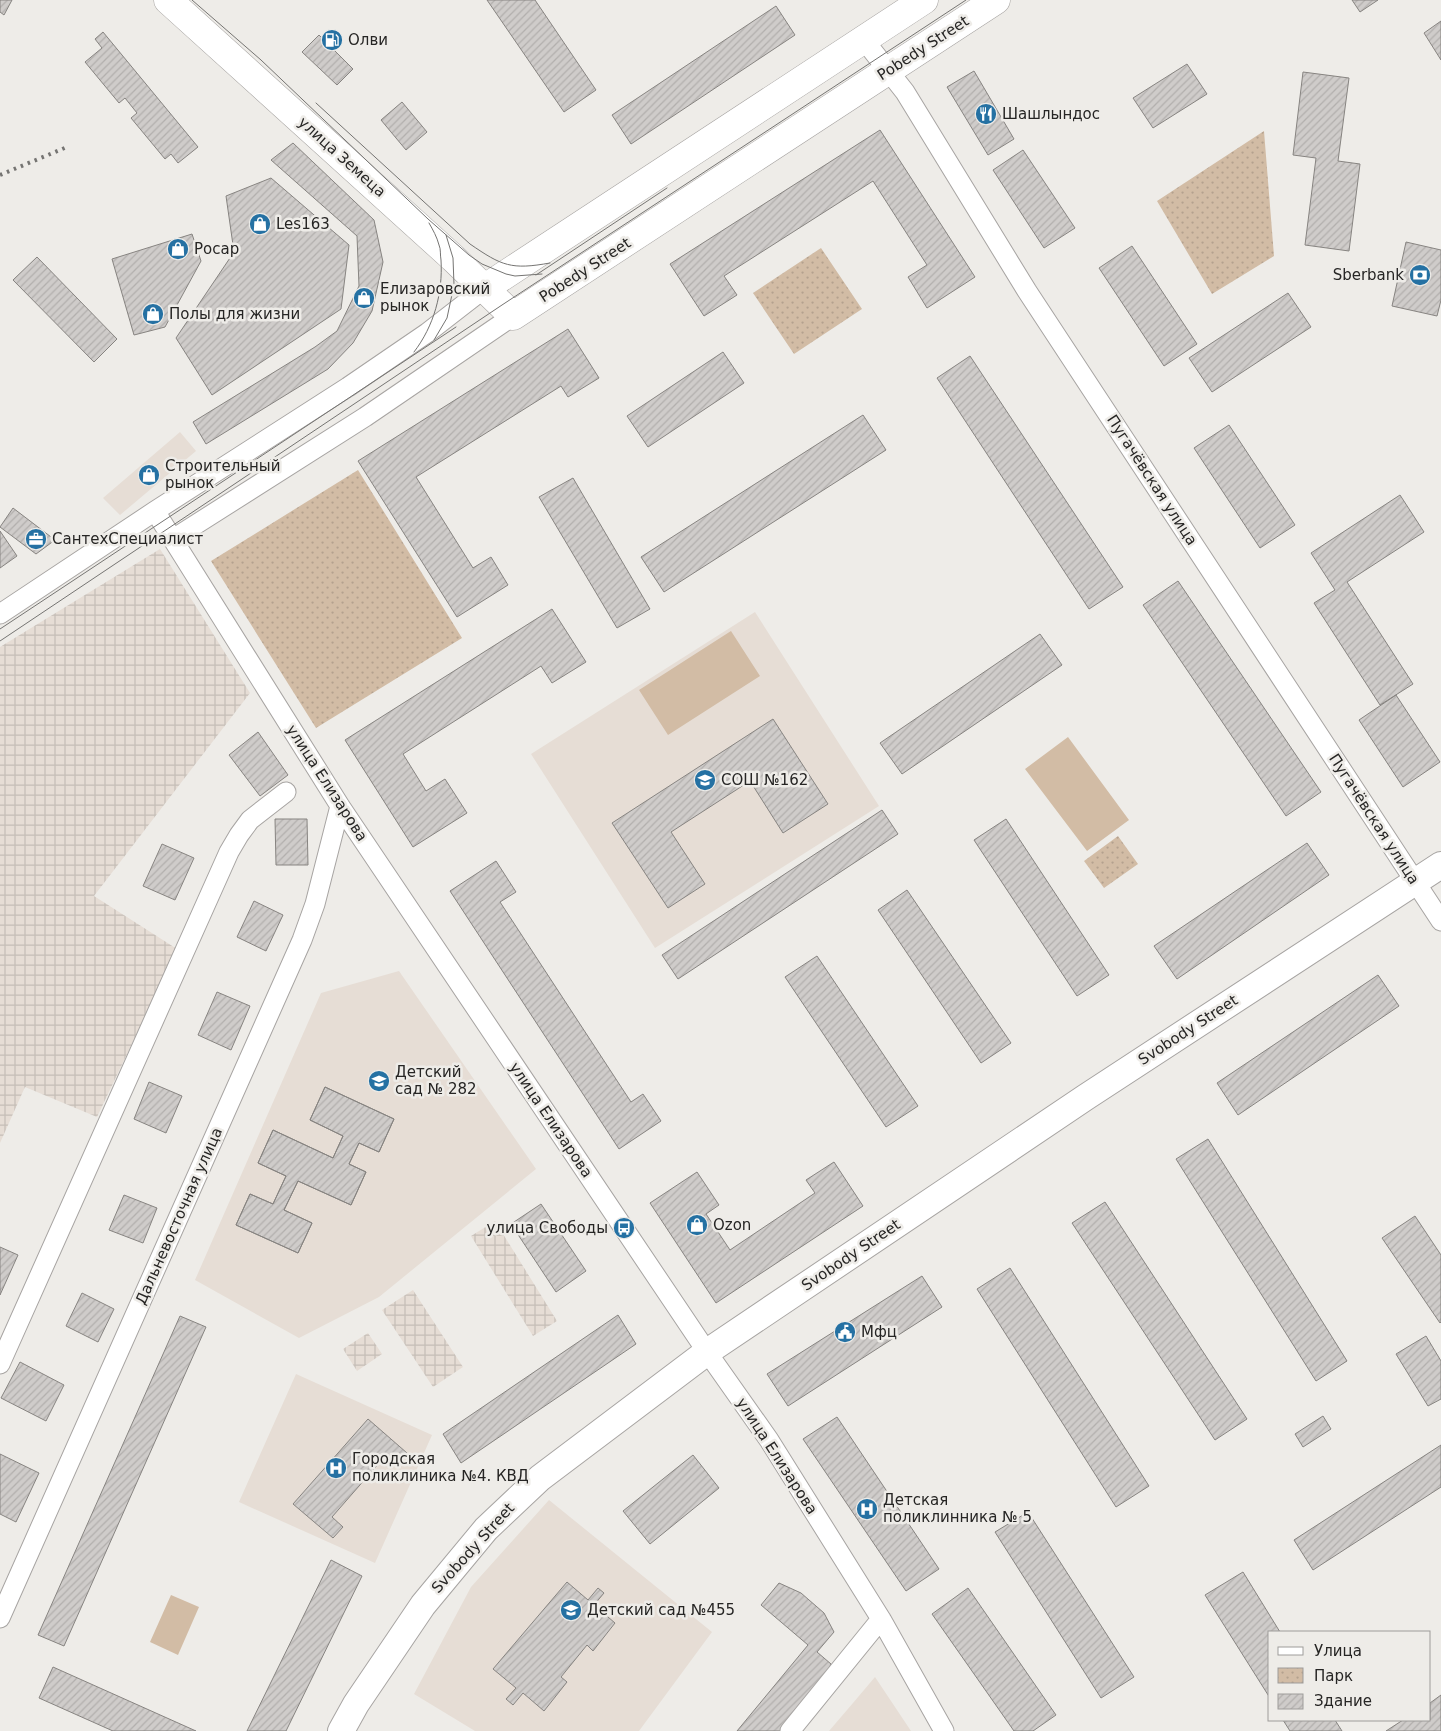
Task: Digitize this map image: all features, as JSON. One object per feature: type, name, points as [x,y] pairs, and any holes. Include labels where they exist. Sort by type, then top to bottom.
[{"type":"main road","name":"улица Земеца","points":[[168,0],[485,288],[513,316]]},
{"type":"main road","points":[[485,288],[924,0]]},
{"type":"main road","name":"Pobedy Street","points":[[513,316],[996,0]]},
{"type":"street","name":"Пугачёвская улица","points":[[864,40],[905,92],[1027,290],[1441,921]]},
{"type":"street","points":[[0,614],[364,376],[427,333],[485,288]]},
{"type":"street","name":"Pobedy Street","points":[[173,539],[365,417],[513,316]]},
{"type":"street","name":"улица Елизарова","points":[[155,511],[340,806],[707,1352],[769,1440],[881,1619],[944,1731]]},
{"type":"street","points":[[0,1364],[229,852],[250,820],[286,792]]},
{"type":"street","name":"Дальневосточная улица","points":[[0,1618],[302,940],[315,904],[340,806]]},
{"type":"street","name":"Svobody Street","points":[[341,1731],[356,1704],[422,1604],[486,1529],[540,1478],[707,1352],[1086,1097],[1441,865]]},
{"type":"street","points":[[790,1731],[881,1619]]},
{"type":"shaded area","name":"Строительный рынок","points":[[180,432],[196,451],[120,515],[103,498]]},
{"type":"shaded area","points":[[160,549],[250,693],[94,896],[177,949],[97,1117],[25,1087],[0,1143],[0,647]]},
{"type":"shaded area","name":"СОШ №162","points":[[755,612],[879,806],[655,948],[531,754]]},
{"type":"shaded area","name":"Детский сад № 282","points":[[399,971],[536,1169],[379,1297],[299,1338],[195,1280],[321,993]]},
{"type":"shaded area","points":[[495,1221],[557,1321],[533,1336],[471,1236]]},
{"type":"shaded area","points":[[413,1290],[463,1367],[433,1387],[382,1310]]},
{"type":"shaded area","points":[[368,1333],[382,1354],[357,1371],[343,1349]]},
{"type":"shaded area","name":"Городская поликлиника №4. КВД","points":[[296,1374],[432,1435],[375,1563],[239,1502]]},
{"type":"shaded area","name":"Детский сад №455","points":[[549,1500],[712,1632],[639,1731],[475,1731],[414,1694],[471,1587]]},
{"type":"shaded area","points":[[875,1677],[911,1731],[829,1731],[853,1703]]},
{"type":"green space","points":[[1264,131],[1274,256],[1212,294],[1157,201]]},
{"type":"green space","points":[[821,248],[862,309],[794,354],[753,293]]},
{"type":"green space","points":[[358,470],[462,638],[316,728],[211,561]]},
{"type":"green space","points":[[731,631],[760,676],[668,735],[639,690]]},
{"type":"green space","points":[[1068,737],[1129,820],[1087,851],[1025,769]]},
{"type":"green space","points":[[1118,836],[1138,864],[1104,888],[1084,861]]},
{"type":"green space","points":[[171,1595],[199,1607],[178,1655],[150,1642]]},
{"type":"building","points":[[0,0],[12,0],[4,15],[0,12]]},
{"type":"building","points":[[487,0],[535,0],[596,90],[564,112]]},
{"type":"building","points":[[1352,0],[1378,0],[1360,12]]},
{"type":"building","points":[[776,6],[795,35],[631,144],[612,115]]},
{"type":"building","points":[[1441,21],[1441,60],[1424,33]]},
{"type":"building","points":[[103,32],[198,147],[178,163],[171,154],[165,159],[131,118],[137,113],[125,98],[119,103],[85,62],[102,48],[95,39]]},
{"type":"building","points":[[319,35],[353,69],[337,85],[302,52]]},
{"type":"building","points":[[1187,64],[1207,94],[1153,128],[1133,98]]},
{"type":"building","points":[[974,71],[1014,139],[988,155],[947,87]]},
{"type":"building","points":[[1303,72],[1349,78],[1338,161],[1360,164],[1349,251],[1305,245],[1316,158],[1293,155]]},
{"type":"building","points":[[402,102],[427,132],[406,150],[381,120]]},
{"type":"building","points":[[880,130],[975,277],[927,308],[908,277],[927,265],[873,181],[724,276],[737,295],[704,316],[670,264]]},
{"type":"building","name":"Елизаровский рынок","points":[[293,143],[374,220],[383,262],[372,311],[353,343],[328,369],[206,444],[193,422],[315,347],[337,331],[359,286],[357,236],[271,160]]},
{"type":"building","points":[[1023,150],[1075,228],[1044,248],[993,170]]},
{"type":"building","points":[[271,178],[349,245],[341,309],[212,395],[176,338],[234,252],[226,196]]},
{"type":"building","points":[[192,234],[201,261],[165,327],[134,335],[112,259]]},
{"type":"building","name":"Sberbank","points":[[1406,242],[1441,250],[1441,300],[1437,316],[1392,306]]},
{"type":"building","points":[[1132,246],[1197,344],[1164,366],[1099,268]]},
{"type":"building","points":[[37,257],[117,339],[94,362],[13,280]]},
{"type":"building","points":[[1288,293],[1311,327],[1212,392],[1189,358]]},
{"type":"building","points":[[568,329],[599,378],[568,397],[561,386],[416,477],[473,568],[491,557],[508,585],[457,617],[358,461]]},
{"type":"building","points":[[723,352],[744,383],[648,447],[627,416]]},
{"type":"building","points":[[970,356],[1123,587],[1089,609],[937,378]]},
{"type":"building","points":[[863,415],[886,450],[664,592],[641,557]]},
{"type":"building","points":[[1229,425],[1295,525],[1260,548],[1194,448]]},
{"type":"building","points":[[573,478],[650,609],[617,628],[539,497]]},
{"type":"building","points":[[1400,495],[1424,532],[1347,582],[1413,684],[1380,705],[1314,603],[1335,590],[1311,553]]},
{"type":"building","points":[[13,508],[55,540],[36,554],[0,527]]},
{"type":"building","points":[[0,531],[17,556],[0,568]]},
{"type":"building","points":[[1178,581],[1321,792],[1286,816],[1143,605]]},
{"type":"building","points":[[552,609],[586,662],[552,683],[541,666],[403,754],[426,791],[445,779],[467,813],[413,847],[345,740]]},
{"type":"building","points":[[1040,634],[1062,665],[902,774],[880,743]]},
{"type":"building","points":[[1396,695],[1440,762],[1403,787],[1359,720]]},
{"type":"building","points":[[773,719],[828,804],[783,833],[750,781],[671,832],[705,884],[668,908],[612,823]]},
{"type":"building","points":[[258,732],[288,775],[260,796],[229,755]]},
{"type":"building","points":[[882,810],[898,834],[678,979],[662,955]]},
{"type":"building","points":[[275,819],[307,819],[308,865],[276,865]]},
{"type":"building","points":[[1006,819],[1109,975],[1077,996],[974,840]]},
{"type":"building","points":[[1307,843],[1329,875],[1177,979],[1154,946]]},
{"type":"building","points":[[162,844],[194,858],[175,900],[143,886]]},
{"type":"building","points":[[496,861],[516,892],[500,902],[631,1102],[643,1094],[661,1121],[619,1149],[450,891]]},
{"type":"building","points":[[907,890],[1011,1043],[981,1063],[878,910]]},
{"type":"building","points":[[254,901],[283,915],[266,951],[237,937]]},
{"type":"building","points":[[817,956],[918,1106],[886,1127],[785,977]]},
{"type":"building","points":[[1378,975],[1399,1006],[1238,1115],[1217,1083]]},
{"type":"building","points":[[217,992],[250,1006],[231,1050],[198,1035]]},
{"type":"building","points":[[149,1082],[182,1096],[166,1133],[134,1119]]},
{"type":"building","points":[[325,1087],[394,1119],[379,1152],[359,1143],[349,1164],[366,1172],[351,1205],[298,1181],[284,1210],[312,1223],[298,1253],[236,1225],[250,1194],[273,1204],[286,1176],[258,1163],[273,1130],[333,1158],[343,1136],[310,1120]]},
{"type":"building","points":[[325,1087],[394,1119],[379,1152],[359,1143],[349,1164],[366,1172],[351,1205],[298,1181],[284,1210],[312,1223],[298,1253],[236,1225],[250,1194],[273,1204],[286,1176],[258,1163],[273,1130],[333,1158],[343,1136],[310,1120]]},
{"type":"building","points":[[1208,1139],[1347,1361],[1316,1381],[1176,1159]]},
{"type":"building","points":[[834,1162],[863,1206],[716,1303],[650,1203],[697,1172],[719,1205],[706,1214],[730,1250],[815,1193],[806,1180]]},
{"type":"building","points":[[124,1195],[157,1208],[143,1243],[109,1230]]},
{"type":"building","points":[[1105,1202],[1247,1419],[1215,1440],[1072,1223]]},
{"type":"building","points":[[541,1204],[586,1271],[556,1292],[511,1224]]},
{"type":"building","points":[[1415,1216],[1441,1255],[1440,1323],[1382,1238]]},
{"type":"building","points":[[0,1247],[18,1255],[0,1295]]},
{"type":"building","points":[[1010,1268],[1149,1486],[1116,1507],[977,1289]]},
{"type":"building","points":[[922,1276],[942,1307],[788,1406],[767,1374]]},
{"type":"building","points":[[82,1293],[114,1309],[98,1342],[66,1326]]},
{"type":"building","points":[[618,1315],[636,1344],[461,1463],[443,1434]]},
{"type":"building","points":[[180,1316],[206,1327],[64,1646],[38,1635]]},
{"type":"building","points":[[1426,1336],[1441,1361],[1441,1399],[1428,1406],[1396,1354]]},
{"type":"building","points":[[20,1362],[64,1385],[46,1421],[1,1398]]},
{"type":"building","points":[[1323,1416],[1331,1429],[1303,1447],[1295,1434]]},
{"type":"building","points":[[837,1417],[939,1569],[906,1591],[803,1439]]},
{"type":"building","points":[[368,1419],[407,1453],[398,1464],[387,1454],[332,1517],[343,1527],[333,1538],[293,1504]]},
{"type":"building","points":[[1441,1445],[1441,1487],[1313,1570],[1294,1540]]},
{"type":"building","points":[[0,1454],[39,1473],[16,1522],[0,1514]]},
{"type":"building","points":[[693,1455],[719,1488],[650,1544],[623,1511]]},
{"type":"building","points":[[1028,1512],[1134,1677],[1101,1698],[995,1532]]},
{"type":"building","points":[[331,1560],[362,1576],[286,1731],[247,1731]]},
{"type":"building","points":[[1243,1572],[1279,1631],[1268,1631],[1268,1695],[1205,1595]]},
{"type":"building","points":[[567,1582],[588,1600],[598,1588],[604,1593],[594,1605],[615,1623],[593,1651],[587,1645],[561,1677],[567,1682],[544,1711],[523,1693],[513,1705],[506,1699],[516,1688],[493,1669]]},
{"type":"building","points":[[779,1583],[801,1593],[824,1613],[834,1632],[817,1652],[831,1664],[821,1686],[784,1731],[737,1731],[808,1645],[761,1605]]},
{"type":"building","points":[[968,1588],[1056,1715],[1033,1731],[1014,1731],[932,1614]]},
{"type":"building","points":[[53,1667],[196,1731],[113,1731],[39,1698]]},
{"type":"building","points":[[1441,1695],[1441,1731],[1386,1731],[1401,1721],[1431,1721],[1431,1702]]},
{"type":"building","points":[[1284,1721],[1336,1721],[1342,1731],[1290,1731]]},
{"type":"tram line","points":[[192,0],[261,60],[428,219],[469,255],[482,264],[506,274],[515,276],[542,274]]},
{"type":"tram line","points":[[0,641],[502,305],[966,0]]},
{"type":"tram line","points":[[316,103],[470,244],[499,262],[507,264],[526,266],[550,263]]},
{"type":"tram line","points":[[536,275],[667,188]]},
{"type":"tram line","points":[[414,352],[427,331],[439,297],[440,248],[429,223]]},
{"type":"tram line","points":[[434,340],[447,318],[454,285],[453,258],[446,235]]},
{"type":"tram line","points":[[0,629],[456,327]]},
{"type":"railway","points":[[0,175],[67,147]]},
{"type":"place","name":"Олви","points":[[332,40]]},
{"type":"place","name":"Шашлындос","points":[[986,114]]},
{"type":"place","name":"Les163","points":[[260,224]]},
{"type":"place","name":"Росар","points":[[178,249]]},
{"type":"place","name":"Sberbank","points":[[1420,275]]},
{"type":"place","name":"Елизаровский рынок","points":[[364,298]]},
{"type":"place","name":"Полы для жизни","points":[[153,314]]},
{"type":"place","name":"Строительный рынок","points":[[149,475]]},
{"type":"place","name":"СантехСпециалист","points":[[36,539]]},
{"type":"place","name":"СОШ №162","points":[[705,780]]},
{"type":"place","name":"Детский сад № 282","points":[[379,1081]]},
{"type":"place","name":"Ozon","points":[[697,1225]]},
{"type":"place","name":"улица Свободы","points":[[624,1228]]},
{"type":"place","name":"Мфц","points":[[845,1332]]},
{"type":"place","name":"Городская поликлиника №4. КВД","points":[[336,1468]]},
{"type":"place","name":"Детская поликлинника № 5","points":[[867,1509]]},
{"type":"place","name":"Детский сад №455","points":[[571,1610]]}]
